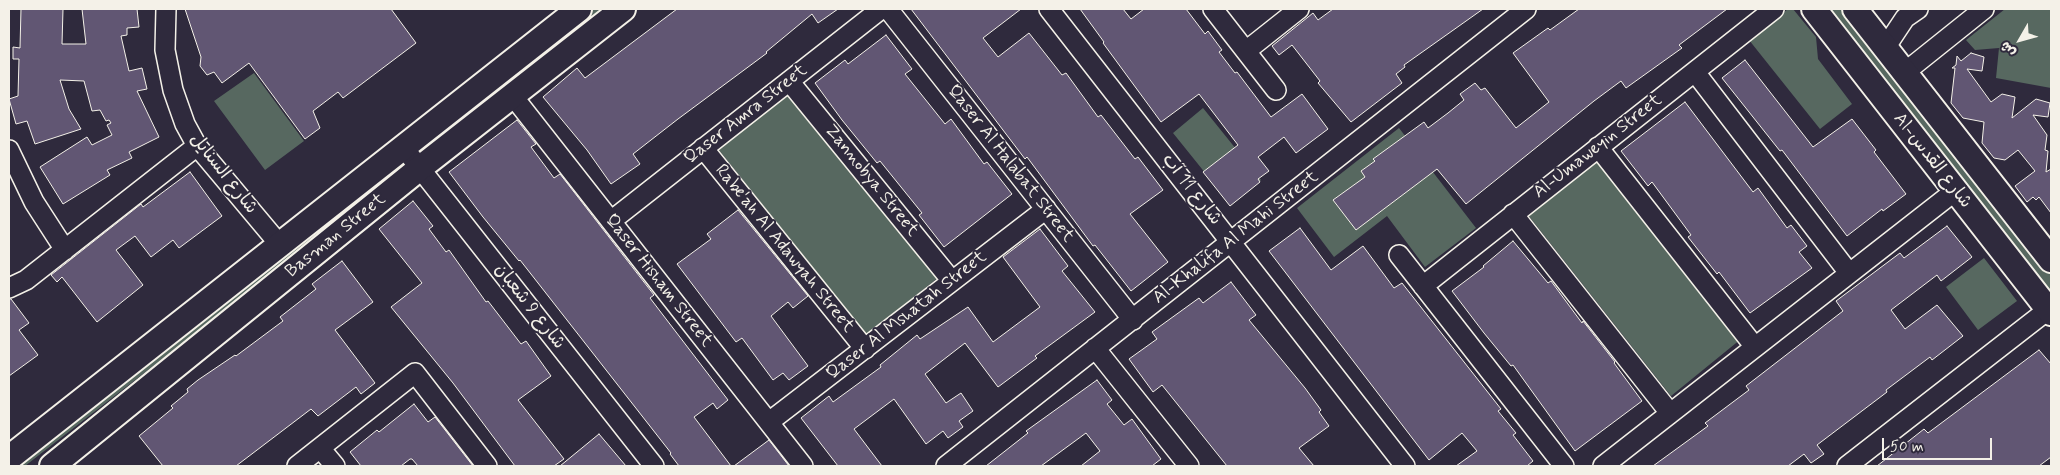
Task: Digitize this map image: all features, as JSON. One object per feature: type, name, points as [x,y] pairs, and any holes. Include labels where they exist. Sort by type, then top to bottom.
[{"type":"main road","name":"Basman Street","points":[[9,458],[579,9]]},
{"type":"main road","name":"Basman Street","points":[[52,466],[420,168],[623,9]]},
{"type":"main road","name":"Al-شارع القدس","points":[[1814,9],[2050,311]]},
{"type":"main road","name":"Al-شارع القدس","points":[[1855,9],[2051,260]]},
{"type":"street","name":"شارع السنايل","points":[[166,9],[165,50],[172,90],[185,124],[197,146],[280,245]]},
{"type":"street","name":"Qaser Amra Street","points":[[611,221],[881,9]]},
{"type":"street","name":"Qaser Al Halabat Street","points":[[888,9],[1133,320]]},
{"type":"street","name":"شارع 11 آب","points":[[1049,9],[1231,241],[1400,465]]},
{"type":"street","points":[[1213,9],[1276,90]]},
{"type":"street","points":[[1246,51],[1299,9]]},
{"type":"street","name":"Al-Khalifa Al Mahi Street","points":[[946,466],[1526,9]]},
{"type":"street","name":"Al-Umaweyin Street","points":[[1423,286],[1774,9]]},
{"type":"street","points":[[1885,48],[1905,18],[1918,9]]},
{"type":"street","points":[[1904,73],[1974,12]]},
{"type":"street","points":[[1695,72],[1849,273]]},
{"type":"street","name":"Zannobya Street","points":[[790,81],[952,281]]},
{"type":"street","name":"Qaser Hisham Street","points":[[512,95],[803,466]]},
{"type":"street","points":[[9,288],[26,280],[197,146]]},
{"type":"street","points":[[1598,147],[1755,347]]},
{"type":"street","name":"شارع 9 شعبان","points":[[404,148],[654,466]]},
{"type":"street","name":"Rabe'ah Al Adawyah Street","points":[[704,148],[865,349]]},
{"type":"street","points":[[9,150],[34,202],[65,250]]},
{"type":"street","points":[[1602,466],[1955,191]]},
{"type":"street","name":"Qaser Al Mshatah Street","points":[[769,422],[1046,210]]},
{"type":"street","points":[[1514,214],[1670,413]]},
{"type":"street","points":[[1399,255],[1564,466]]},
{"type":"street","points":[[1847,466],[2050,311]]},
{"type":"street","points":[[1095,348],[1189,466]]},
{"type":"street","points":[[297,466],[415,373],[487,466]]},
{"type":"street","points":[[320,448],[335,466]]},
{"type":"green space","points":[[593,9],[610,9],[428,147],[429,142],[503,79]]},
{"type":"green space","points":[[1788,9],[1793,9],[1816,37],[1818,59],[1852,104],[1820,129],[1749,40]]},
{"type":"green space","points":[[1827,9],[1841,9],[2051,275],[2051,294]]},
{"type":"green space","points":[[2005,9],[2051,9],[2051,88],[1996,78],[1999,48],[1975,50],[1966,40]]},
{"type":"green space","points":[[254,73],[304,141],[265,170],[214,101]]},
{"type":"green space","points":[[791,90],[941,275],[867,336],[719,150]]},
{"type":"green space","points":[[1203,108],[1261,180],[1231,205],[1173,133]]},
{"type":"green space","points":[[1399,128],[1476,228],[1425,267],[1387,216],[1334,257],[1297,208]]},
{"type":"green space","points":[[1597,161],[1741,339],[1671,396],[1528,215]]},
{"type":"green space","points":[[395,168],[396,174],[385,185],[25,466],[14,466]]},
{"type":"green space","points":[[1984,258],[2017,301],[1978,330],[1946,287]]},
{"type":"building","points":[[21,9],[63,9],[62,44],[86,44],[82,9],[137,9],[139,27],[127,28],[127,35],[121,36],[129,71],[142,68],[147,89],[137,91],[159,137],[129,152],[132,158],[107,170],[110,175],[63,204],[40,167],[87,137],[92,145],[112,135],[107,125],[111,123],[109,120],[106,121],[100,110],[92,111],[84,81],[60,80],[69,109],[81,129],[35,144],[27,121],[16,124],[9,99],[18,96],[19,59],[13,59],[13,47],[20,48]]},
{"type":"building","points":[[185,9],[391,9],[416,43],[343,98],[338,92],[313,111],[320,128],[305,139],[249,63],[222,83],[214,72],[207,75],[200,66],[201,57]]},
{"type":"building","points":[[677,9],[838,9],[818,23],[812,14],[767,53],[633,154],[640,164],[611,184],[587,150],[543,97],[577,68],[585,78]]},
{"type":"building","points":[[911,9],[1021,9],[983,38],[998,57],[1029,33],[1062,75],[1066,73],[1098,117],[1101,115],[1135,159],[1138,157],[1163,190],[1130,214],[1168,262],[1131,291],[1095,245],[1093,246],[1027,157],[1025,159]]},
{"type":"building","points":[[1080,9],[1123,9],[1131,19],[1144,9],[1186,9],[1205,34],[1208,31],[1222,50],[1219,52],[1235,73],[1237,72],[1271,117],[1302,94],[1328,129],[1296,153],[1284,137],[1258,157],[1269,171],[1258,179],[1260,182],[1230,206],[1203,172],[1238,145],[1199,94],[1161,122]]},
{"type":"building","points":[[1333,9],[1483,9],[1404,65],[1405,67],[1396,74],[1402,83],[1351,122],[1318,83],[1320,81],[1292,45],[1279,55],[1272,46],[1313,13],[1318,20]]},
{"type":"building","points":[[1579,9],[1727,9],[1679,45],[1682,48],[1626,88],[1621,81],[1594,101],[1466,204],[1437,169],[1356,230],[1333,200],[1365,177],[1361,171],[1375,161],[1373,159],[1424,122],[1428,128],[1464,100],[1460,94],[1475,83],[1481,90],[1485,88],[1516,128],[1549,102],[1513,53]]},
{"type":"building","points":[[886,35],[912,69],[905,74],[945,124],[951,119],[984,164],[987,162],[1012,194],[944,247],[919,215],[922,213],[880,161],[877,163],[815,83],[845,60],[848,64]]},
{"type":"building","points":[[1971,53],[1984,57],[1982,71],[1967,69],[1991,102],[2002,94],[2015,97],[2012,118],[2036,99],[2050,103],[2048,117],[2033,115],[2047,135],[2045,150],[2048,151],[2046,172],[2051,169],[2051,213],[2039,197],[2036,200],[2033,197],[2027,202],[2015,186],[2035,171],[2018,150],[2005,160],[1994,158],[1982,143],[1984,122],[1963,118],[1951,103],[1955,68],[1952,68],[1956,65],[1957,56],[1961,61]]},
{"type":"building","points":[[1745,60],[1813,147],[1852,119],[1906,194],[1883,211],[1882,209],[1847,236],[1782,150],[1780,151],[1722,78]]},
{"type":"building","points":[[1685,102],[1753,192],[1758,188],[1787,228],[1791,225],[1807,246],[1799,252],[1812,268],[1750,313],[1719,272],[1717,274],[1688,237],[1691,235],[1652,182],[1648,186],[1621,151]]},
{"type":"building","points":[[517,120],[536,144],[531,147],[554,178],[560,174],[654,295],[650,298],[728,400],[717,409],[713,403],[694,417],[731,466],[679,466],[671,453],[449,172]]},
{"type":"building","points":[[190,172],[222,216],[179,248],[173,240],[151,257],[135,236],[116,250],[143,285],[97,322],[62,277],[57,282],[51,275],[141,204],[143,207]]},
{"type":"building","points":[[413,201],[433,226],[429,229],[446,252],[449,250],[486,302],[488,301],[521,344],[526,341],[551,376],[518,400],[564,459],[554,466],[515,466],[453,383],[391,307],[422,283],[379,229]]},
{"type":"building","points":[[738,210],[808,296],[793,308],[788,302],[771,316],[808,366],[789,380],[783,373],[773,380],[742,338],[736,342],[677,264],[711,239],[707,234]]},
{"type":"building","points":[[1947,226],[1972,257],[1941,281],[1937,275],[1891,310],[1905,329],[1937,305],[1963,336],[1932,360],[1930,357],[1817,445],[1824,454],[1811,463],[1804,454],[1788,466],[1653,466],[1708,426],[1705,423],[1749,390],[1746,386],[1843,311],[1836,301],[1900,253],[1904,258]]},
{"type":"building","points":[[1300,228],[1331,270],[1363,246],[1394,288],[1402,283],[1501,409],[1498,411],[1516,433],[1513,435],[1533,461],[1527,466],[1456,466],[1477,451],[1462,433],[1429,460],[1269,251]]},
{"type":"building","points":[[1040,229],[1068,266],[1062,271],[1095,312],[1035,356],[1037,358],[998,387],[965,343],[925,374],[946,403],[961,393],[973,411],[959,421],[963,427],[948,438],[943,431],[926,444],[894,399],[854,429],[882,466],[838,466],[801,418],[829,396],[833,402],[881,367],[880,365],[917,335],[920,339],[968,307],[993,342],[1040,307],[1003,257]]},
{"type":"building","points":[[1513,241],[1548,283],[1551,281],[1582,323],[1583,321],[1615,362],[1642,401],[1575,451],[1513,365],[1511,366],[1452,291],[1484,267]]},
{"type":"building","points":[[342,261],[373,302],[335,330],[375,383],[361,394],[356,387],[318,416],[311,409],[236,466],[163,466],[139,436],[173,408],[171,406],[188,392],[187,389],[198,380],[236,356],[283,321],[280,317],[316,289],[312,284]]},
{"type":"building","points":[[1231,282],[1256,315],[1249,320],[1305,388],[1321,410],[1319,412],[1329,426],[1299,448],[1314,466],[1227,466],[1162,385],[1153,392],[1129,359],[1157,339],[1152,332],[1199,298],[1203,303]]},
{"type":"building","points":[[9,299],[11,299],[29,323],[19,330],[38,355],[9,376]]},
{"type":"building","points":[[2039,350],[2051,364],[2051,457],[2039,466],[1877,466],[1924,429],[1928,433]]},
{"type":"building","points":[[1097,380],[1112,400],[1107,404],[1124,425],[1132,419],[1161,459],[1152,466],[1081,466],[1100,451],[1086,433],[1041,466],[986,466],[1028,433],[1026,431]]},
{"type":"building","points":[[414,404],[428,422],[435,417],[473,466],[418,466],[410,459],[401,466],[361,466],[350,452]]},
{"type":"building","points":[[599,434],[626,466],[560,466]]},
{"type":"building","points":[[769,440],[789,466],[734,466]]}]
